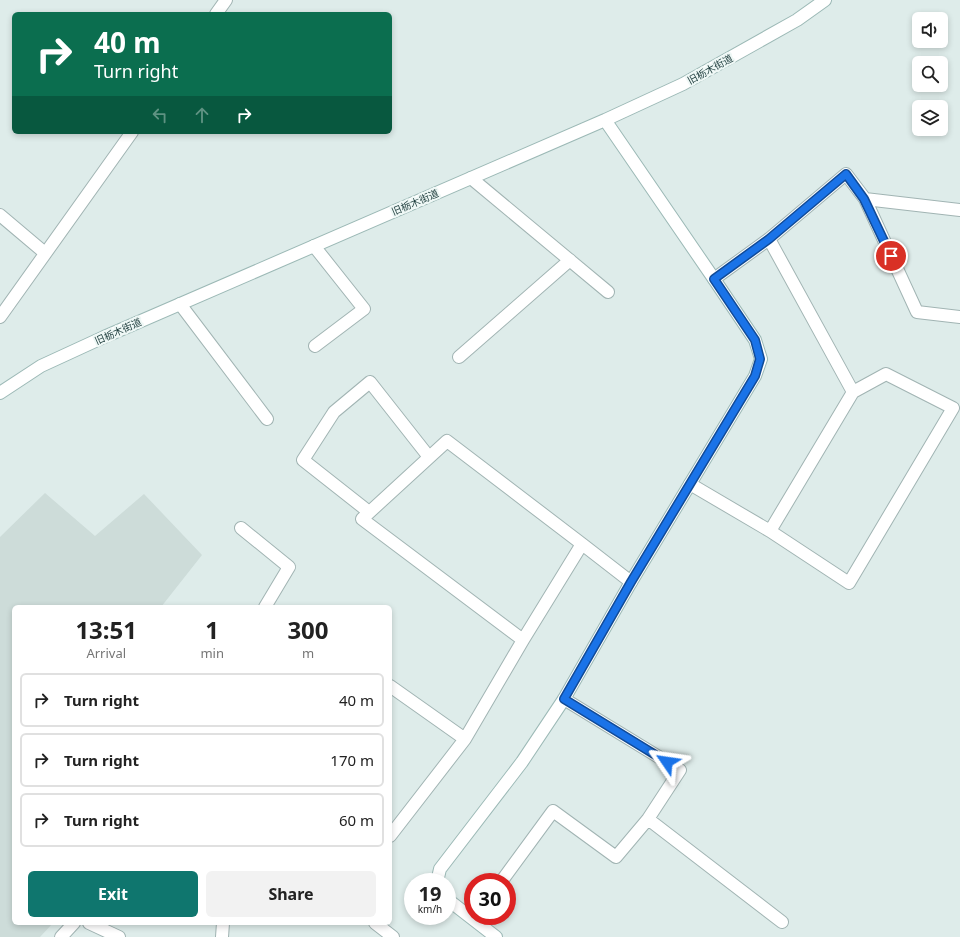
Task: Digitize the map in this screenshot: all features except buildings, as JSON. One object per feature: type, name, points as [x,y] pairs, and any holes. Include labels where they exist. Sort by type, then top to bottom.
[{"type":"street","points":[[217,12],[226,0]]},
{"type":"street","name":"旧栃木街道","points":[[0,393],[41,366],[104,337],[605,120],[683,84],[797,20],[825,0]]},
{"type":"street","points":[[439,873],[440,869],[522,762],[564,699],[631,582],[755,376],[760,359],[755,340],[605,120]]},
{"type":"street","points":[[0,317],[131,134]]},
{"type":"street","points":[[714,279],[769,239],[846,174],[864,199],[917,312],[960,317]]},
{"type":"street","points":[[471,178],[608,292]]},
{"type":"street","points":[[864,199],[960,210]]},
{"type":"street","points":[[0,215],[45,253]]},
{"type":"street","points":[[769,239],[853,392]]},
{"type":"street","points":[[314,246],[364,309],[315,346]]},
{"type":"street","points":[[459,357],[570,260]]},
{"type":"street","points":[[180,304],[267,419]]},
{"type":"street","points":[[690,484],[770,531],[849,584],[953,408],[886,374],[853,392],[770,531]]},
{"type":"street","points":[[369,512],[303,460],[334,412],[370,382],[429,458]]},
{"type":"street","points":[[523,640],[362,519],[447,441],[631,582]]},
{"type":"street","points":[[240,528],[289,567],[266,605]]},
{"type":"street","points":[[394,820],[465,739],[523,640],[582,544]]},
{"type":"street","points":[[392,687],[465,739]]},
{"type":"street","points":[[507,873],[552,811],[616,857],[648,819],[680,770],[564,699]]},
{"type":"street","points":[[648,819],[782,922]]},
{"type":"street","points":[[61,937],[72,925]]},
{"type":"street","points":[[92,925],[119,937]]},
{"type":"street","points":[[222,937],[223,925]]},
{"type":"street","points":[[377,925],[393,937]]},
{"type":"street","points":[[483,925],[496,937]]},
{"type":"shaded area","points":[[45,493],[95,536],[144,494],[202,555],[163,605],[12,605],[12,925],[51,925],[40,937],[0,937],[0,537]]},
{"type":"route","points":[[667,762],[564,699],[631,582],[755,376],[760,359],[755,340],[714,279],[769,239],[846,174],[864,199],[891,256]]}]
